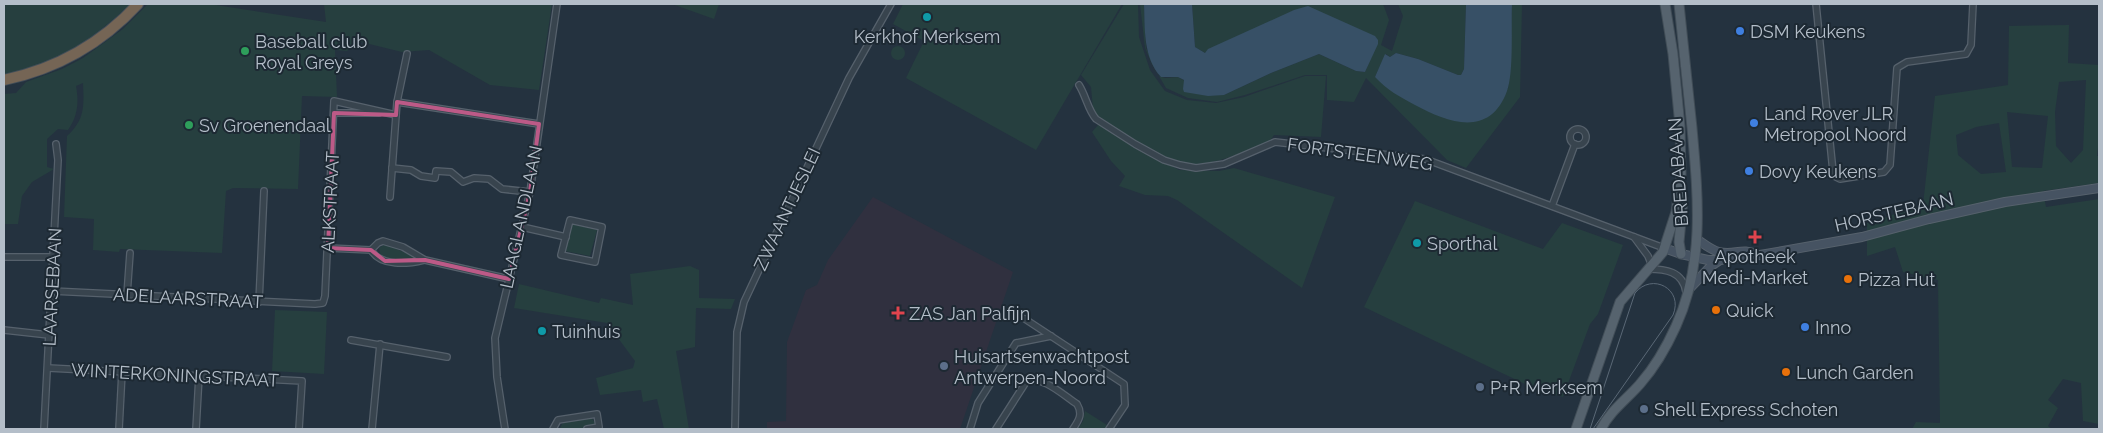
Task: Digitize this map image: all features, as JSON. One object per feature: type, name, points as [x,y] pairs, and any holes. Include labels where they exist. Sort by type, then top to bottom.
[{"type":"highway","points":[[4,80],[42,69],[84,48],[109,31],[138,4]]},
{"type":"main road","name":"BREDABAAN","points":[[1576,429],[1620,302],[1650,268],[1664,248],[1676,212],[1681,174],[1680,126],[1674,63],[1665,4]]},
{"type":"main road","name":"BREDABAAN","points":[[1601,429],[1618,406],[1639,385],[1661,354],[1676,326],[1688,292],[1696,258],[1698,196],[1679,4]]},
{"type":"main road","points":[[1681,174],[1683,195],[1679,242],[1681,254]]},
{"type":"main road","points":[[1679,242],[1682,248],[1686,250],[1692,250],[1697,244]]},
{"type":"street","name":"LAAGLANDLAAN","points":[[504,429],[494,346],[530,192],[557,4]]},
{"type":"street","name":"ZWAANTJESLEI","points":[[735,429],[737,332],[744,302],[848,78],[891,4]]},
{"type":"street","points":[[1816,4],[1833,172],[1840,179],[1884,172],[1890,165],[1897,68],[1907,62],[1966,54],[1971,45],[1973,4]]},
{"type":"street","points":[[390,197],[397,102],[407,54]]},
{"type":"street","name":"FORTSTEENWEG","points":[[1079,85],[1096,119],[1142,148],[1180,165],[1196,168],[1216,166],[1275,142],[1424,159],[1664,248]]},
{"type":"street","name":"ALKSTRAAT","points":[[323,303],[328,248],[334,100],[381,113]]},
{"type":"street","points":[[397,102],[540,124]]},
{"type":"street","points":[[334,113],[381,113],[396,116]]},
{"type":"street","name":"LAARSEBAAN","points":[[44,429],[58,160],[56,144]]},
{"type":"street","points":[[1552,206],[1575,144]]},
{"type":"street","points":[[392,168],[411,170],[421,176],[435,178],[436,170],[452,172],[463,182],[474,178],[489,179],[502,189],[530,192]]},
{"type":"street","name":"HORSTEBAAN","points":[[1664,248],[1696,258],[1720,260],[1758,256],[1862,237],[1929,219],[2005,202],[2099,188]]},
{"type":"street","points":[[258,302],[264,191]]},
{"type":"street","points":[[570,220],[602,227],[595,262],[561,255],[566,237],[570,220]]},
{"type":"street","points":[[522,227],[566,237]]},
{"type":"street","points":[[1632,236],[1648,256],[1650,268],[1673,272],[1683,282],[1688,292],[1710,266],[1720,260]]},
{"type":"street","points":[[371,250],[383,241],[403,247],[425,260],[509,279]]},
{"type":"street","points":[[1697,244],[1717,252],[1729,253],[1748,250],[1758,256]]},
{"type":"street","points":[[328,248],[371,250],[377,257],[385,261],[410,263],[425,260]]},
{"type":"street","points":[[127,295],[130,253]]},
{"type":"street","points":[[4,257],[53,257]]},
{"type":"street","name":"ADELAARSTRAAT","points":[[52,291],[258,302],[323,303]]},
{"type":"street","points":[[1025,319],[1124,384],[1125,405],[1109,429]]},
{"type":"street","points":[[4,330],[49,335]]},
{"type":"street","points":[[970,429],[978,403],[1016,343],[1051,336]]},
{"type":"street","points":[[352,340],[447,357]]},
{"type":"street","points":[[372,429],[380,344]]},
{"type":"street","name":"WINTERKONINGSTRAAT","points":[[48,368],[302,381],[299,429]]},
{"type":"street","points":[[119,429],[122,372]]},
{"type":"street","points":[[196,429],[199,376]]},
{"type":"street","points":[[996,429],[1026,382],[1036,380],[1077,404],[1081,417],[1073,429]]},
{"type":"street","points":[[553,429],[558,420],[597,414],[599,427],[587,429]]},
{"type":"highlighted area","points":[[397,102],[539,124],[530,192],[509,279],[425,260],[385,261],[371,250],[328,248],[334,113],[396,115]]},
{"type":"shaded area","points":[[1144,4],[1192,4],[1195,47],[1205,53],[1208,49],[1294,10],[1308,6],[1375,36],[1378,44],[1365,72],[1356,71],[1319,54],[1271,73],[1224,95],[1208,96],[1184,92],[1184,80],[1178,77],[1161,77],[1151,61],[1146,42]]},
{"type":"shaded area","points":[[1466,4],[1512,4],[1511,61],[1507,91],[1500,106],[1490,116],[1479,121],[1467,122],[1441,117],[1409,102],[1384,86],[1375,77],[1385,54],[1390,57],[1396,53],[1461,75],[1464,69]]},
{"type":"shaded area","name":"ZAS Jan Palfijn","points":[[873,197],[1013,272],[960,429],[767,429],[767,422],[786,421],[787,342],[806,290],[817,285],[828,260]]},
{"type":"green space","points":[[4,4],[132,4],[82,45],[56,60],[4,75]]},
{"type":"green space","name":"Sv Groenendaal","points":[[148,4],[209,4],[326,22],[324,4],[552,4],[539,90],[490,85],[429,50],[402,52],[357,41],[347,51],[335,50],[337,97],[302,96],[298,189],[233,188],[226,191],[222,253],[120,249],[119,252],[93,250],[94,219],[64,217],[67,136],[77,124],[82,112],[83,83],[76,86],[77,109],[68,130],[58,129],[47,139],[47,167],[54,169],[32,182],[22,196],[18,224],[4,224],[4,94],[16,93],[26,82],[62,69],[83,58],[123,29]]},
{"type":"green space","points":[[672,4],[719,4],[714,19]]},
{"type":"green space","points":[[903,4],[1122,4],[1036,150],[906,78],[924,41],[893,24]]},
{"type":"green space","points":[[1124,4],[1138,4],[1139,37],[1150,70],[1165,91],[1187,100],[1216,103],[1244,97],[1305,76],[1326,76],[1321,137],[1274,135],[1270,141],[1234,156],[1207,163],[1194,164],[1170,160],[1100,119],[1093,109],[1091,87],[1081,75]]},
{"type":"green space","points":[[1140,4],[1144,4],[1146,48],[1159,76],[1145,48]]},
{"type":"green space","points":[[1192,4],[1383,4],[1389,20],[1381,45],[1392,51],[1403,16],[1398,4],[1466,4],[1464,69],[1461,75],[1396,53],[1390,57],[1386,54],[1375,77],[1508,89],[1512,4],[1522,4],[1520,97],[1466,168],[1447,160],[1366,78],[1354,102],[1327,100],[1327,75],[1305,75],[1245,95],[1217,102],[1188,98],[1166,88],[1159,76],[1165,78],[1178,77],[1224,95],[1271,73],[1319,54],[1356,71],[1365,72],[1378,40],[1205,53],[1195,47]]},
{"type":"green space","points":[[2069,25],[2068,63],[2099,65],[2099,140],[2097,156],[2099,156],[2099,183],[2043,191],[2046,207],[2099,199],[2099,424],[2083,421],[2081,383],[2063,379],[2048,400],[2058,408],[2048,426],[2052,429],[1912,429],[1916,422],[1940,423],[1938,280],[1903,272],[1895,247],[1867,256],[1867,223],[1923,205],[1935,96],[2008,85],[2009,26]],"holes":[[[2086,80],[2083,150],[2071,163],[2056,146],[2055,112],[2059,82]],[[2007,112],[2048,116],[2042,168],[2012,167]],[[1999,123],[2006,172],[1981,174],[1958,155],[1956,135],[1976,127]]]},
{"type":"green space","points":[[895,46],[901,46],[905,53],[901,60],[895,60],[891,56],[891,50]]},
{"type":"green space","points":[[1099,124],[1179,170],[1219,171],[1234,168],[1335,197],[1302,288],[1177,200],[1168,196],[1145,195],[1119,186],[1125,176],[1111,161],[1092,132]]},
{"type":"green space","points":[[1415,201],[1543,249],[1562,223],[1623,245],[1598,314],[1590,324],[1563,397],[1531,387],[1364,307]]},
{"type":"green space","points":[[571,224],[597,230],[590,256],[565,251]]},
{"type":"green space","points":[[385,244],[413,256],[413,259],[408,261],[381,257],[379,248]]},
{"type":"green space","points":[[690,266],[699,270],[699,298],[735,299],[731,309],[696,308],[695,347],[676,351],[689,429],[664,429],[657,399],[643,402],[641,390],[600,395],[596,378],[633,368],[635,361],[607,323],[514,308],[519,284],[599,303],[601,298],[633,305],[630,274]]},
{"type":"green space","points":[[275,310],[327,312],[324,374],[272,371]]},
{"type":"green space","points":[[1085,411],[1107,425],[1105,429],[1078,429],[1083,421]]},
{"type":"green space","points":[[591,417],[595,423],[588,427],[573,430],[560,428],[562,424],[569,420]]},
{"type":"tram line","points":[[1590,429],[1635,293],[1642,287],[1650,284],[1664,286],[1674,298],[1673,315],[1593,429]]},
{"type":"place","name":"Kerkhof Merksem","points":[[927,17]]},
{"type":"place","name":"DSM Keukens","points":[[1740,31]]},
{"type":"place","name":"Baseball club Royal Greys","points":[[245,51]]},
{"type":"place","name":"Land Rover JLR Metropool Noord","points":[[1754,123]]},
{"type":"place","name":"Sv Groenendaal","points":[[189,125]]},
{"type":"place","name":"Dovy Keukens","points":[[1749,171]]},
{"type":"place","name":"Apotheek Medi-Market","points":[[1755,237]]},
{"type":"place","name":"Sporthal","points":[[1417,243]]},
{"type":"place","name":"Pizza Hut","points":[[1848,279]]},
{"type":"place","name":"Quick","points":[[1716,310]]},
{"type":"place","name":"ZAS Jan Palfijn","points":[[898,313]]},
{"type":"place","name":"Inno","points":[[1805,327]]},
{"type":"place","name":"Tuinhuis","points":[[542,331]]},
{"type":"place","name":"Huisartsenwachtpost Antwerpen-Noord","points":[[944,366]]},
{"type":"place","name":"Lunch Garden","points":[[1786,372]]},
{"type":"place","name":"P+R Merksem","points":[[1480,387]]},
{"type":"place","name":"Shell Express Schoten","points":[[1644,409]]}]
